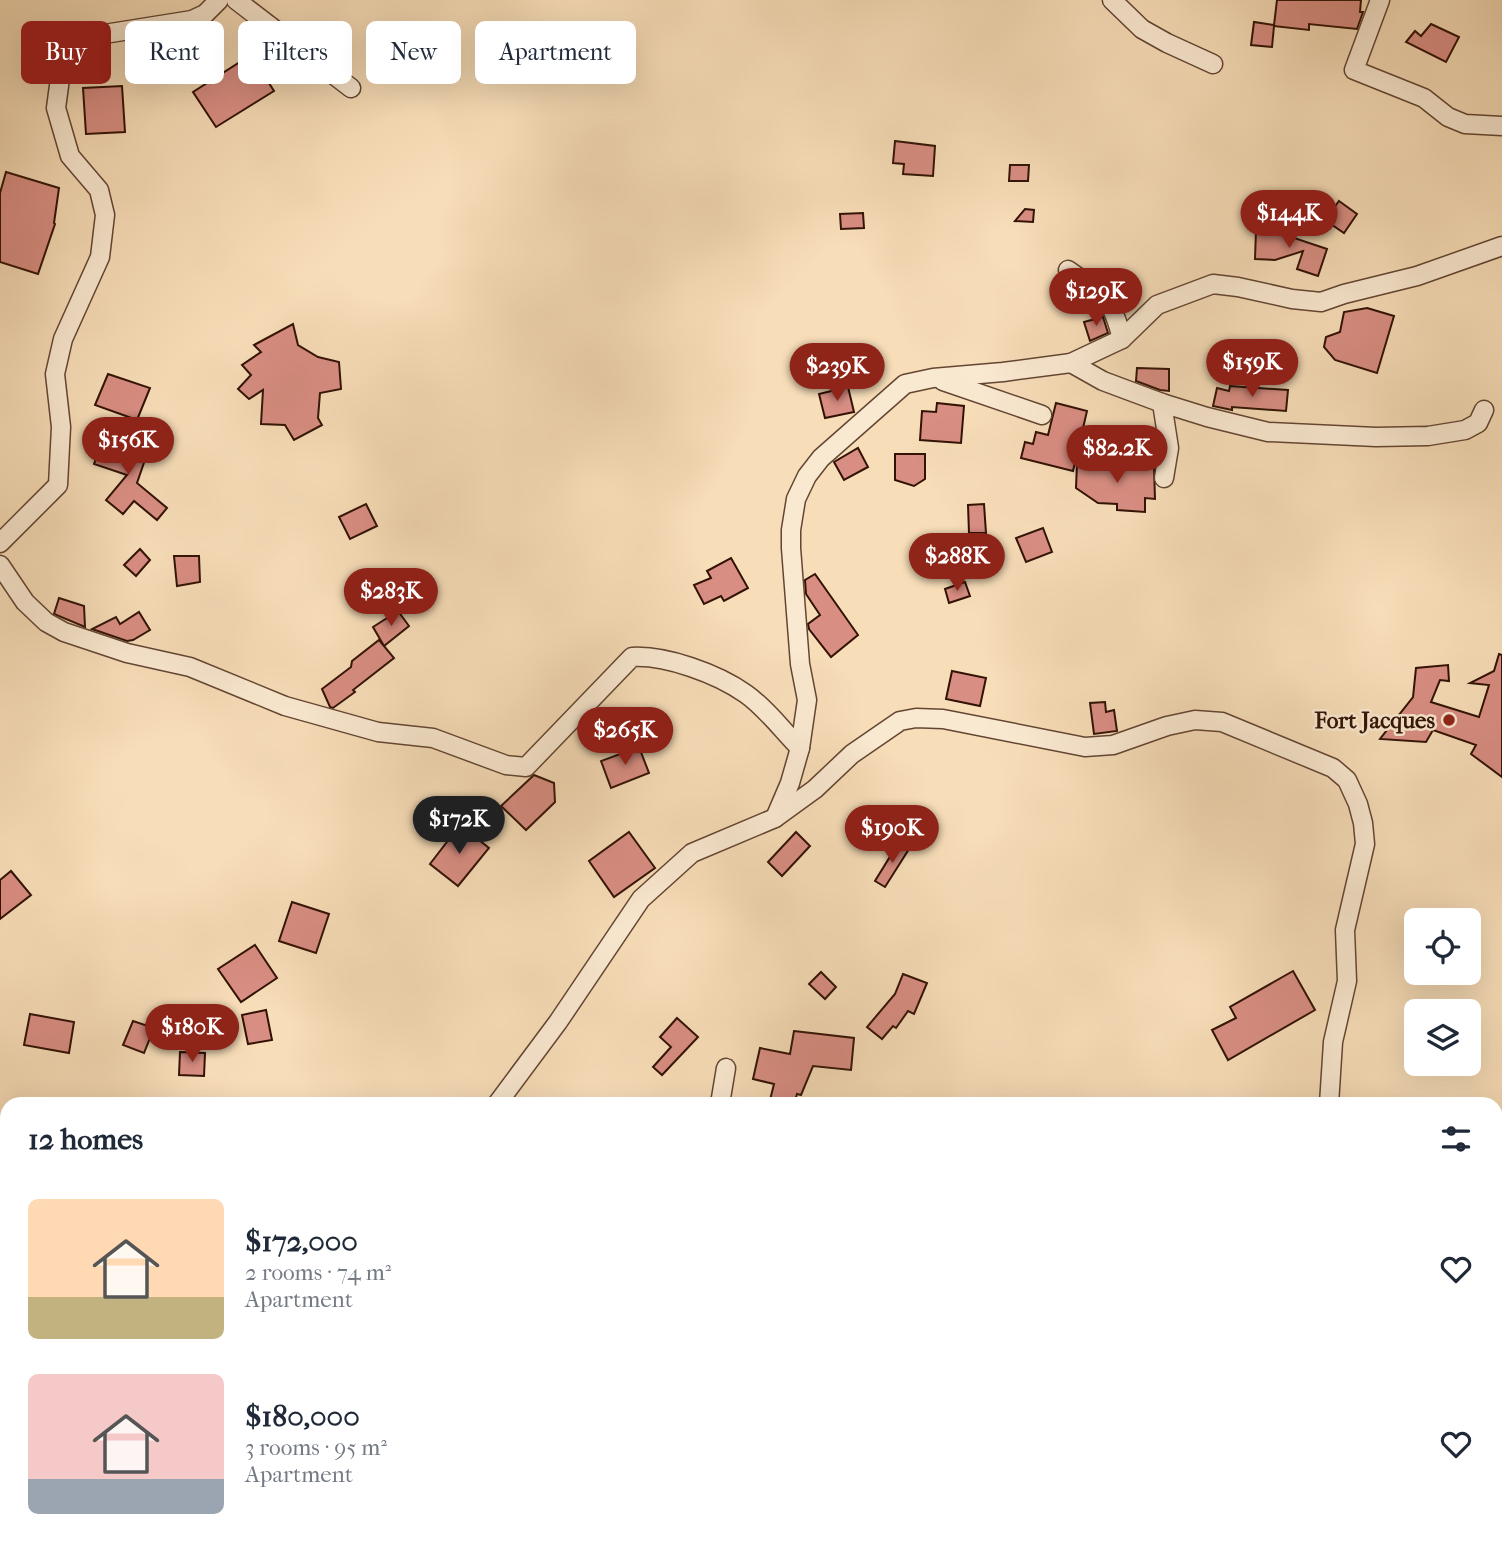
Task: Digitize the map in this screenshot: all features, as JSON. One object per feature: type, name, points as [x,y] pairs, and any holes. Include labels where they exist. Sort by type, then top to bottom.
[{"type":"street","points":[[0,543],[58,485],[61,427],[55,374],[63,339],[100,257],[105,215],[99,190],[71,156],[56,108],[61,71],[73,54],[98,35],[192,20],[205,14],[219,0]]},
{"type":"street","points":[[236,0],[351,88]]},
{"type":"street","points":[[1112,0],[1142,29],[1213,64]]},
{"type":"street","points":[[1381,0],[1354,70],[1424,98],[1448,117],[1465,124],[1502,125]]},
{"type":"street","points":[[775,818],[790,783],[800,748],[807,700],[800,664],[791,548],[796,499],[807,476],[821,458],[905,384],[933,378],[1071,363],[1122,339],[1157,305],[1213,284],[1238,286],[1292,299],[1321,302],[1417,276],[1502,247]]},
{"type":"street","points":[[1068,270],[1106,298],[1115,313],[1122,339]]},
{"type":"street","points":[[1071,363],[1102,381],[1162,403],[1268,432],[1376,437],[1428,436],[1465,430],[1478,423],[1484,410]]},
{"type":"street","points":[[933,378],[1042,415]]},
{"type":"street","points":[[1162,403],[1169,447],[1164,478]]},
{"type":"street","points":[[0,565],[25,602],[46,622],[64,632],[127,653],[206,673],[285,706],[378,732],[433,738],[506,765],[526,766],[632,657],[640,656],[662,659],[714,677],[746,694],[800,748]]},
{"type":"street","points":[[502,1097],[558,1022],[641,899],[692,853],[775,818],[815,789],[852,754],[888,728],[900,721],[916,718],[943,719],[1085,747],[1113,745],[1167,726],[1195,720],[1222,722],[1333,768],[1346,780],[1358,804],[1365,844],[1345,930],[1347,981],[1333,1042],[1329,1097]]},
{"type":"street","points":[[721,1097],[726,1068]]},
{"type":"building","points":[[1277,0],[1361,0],[1360,12],[1363,12],[1357,29],[1309,24],[1309,30],[1274,26],[1272,47],[1251,45],[1254,22],[1274,25]]},
{"type":"building","points":[[1431,24],[1459,37],[1446,62],[1406,42],[1415,31],[1421,36]]},
{"type":"building","points":[[238,63],[238,84],[270,84],[274,91],[216,127],[193,92],[206,84],[224,84],[224,72]]},
{"type":"building","points":[[122,86],[125,132],[86,134],[83,88]]},
{"type":"building","points":[[895,141],[935,146],[933,176],[903,174],[904,164],[893,163]]},
{"type":"building","points":[[1010,165],[1029,165],[1028,181],[1009,181]]},
{"type":"building","points":[[6,172],[59,188],[55,224],[38,274],[0,262],[0,193]]},
{"type":"building","points":[[1339,201],[1357,214],[1344,233],[1325,220]]},
{"type":"building","points":[[1025,209],[1034,210],[1033,222],[1015,221]]},
{"type":"building","points":[[863,213],[864,228],[841,229],[840,214]]},
{"type":"building","points":[[1256,230],[1289,231],[1294,238],[1327,249],[1318,276],[1297,269],[1303,251],[1275,260],[1255,259]]},
{"type":"building","points":[[1367,308],[1394,316],[1377,373],[1335,360],[1324,347],[1326,337],[1340,332],[1344,312]]},
{"type":"building","points":[[1103,317],[1108,333],[1090,341],[1084,322]]},
{"type":"building","points":[[293,324],[298,345],[318,357],[339,362],[341,389],[320,393],[318,418],[322,425],[294,440],[285,425],[261,424],[263,390],[249,399],[238,389],[251,375],[242,365],[261,352],[254,345]]},
{"type":"building","points":[[1137,368],[1169,369],[1169,391],[1136,381]]},
{"type":"building","points":[[108,374],[150,388],[137,420],[95,405]]},
{"type":"building","points":[[1230,386],[1288,390],[1286,411],[1232,407],[1232,410],[1213,406],[1217,388],[1229,391]]},
{"type":"building","points":[[848,387],[854,412],[825,418],[819,394]]},
{"type":"building","points":[[937,403],[964,406],[961,443],[920,440],[922,411],[936,412]]},
{"type":"building","points":[[1056,403],[1087,411],[1073,471],[1021,458],[1025,442],[1033,444],[1036,432],[1048,435]]},
{"type":"building","points":[[105,436],[148,451],[137,483],[167,508],[157,520],[134,501],[123,514],[106,500],[127,475],[94,464]]},
{"type":"building","points":[[858,448],[868,467],[844,480],[834,462]]},
{"type":"building","points":[[895,454],[925,454],[925,479],[914,486],[895,480]]},
{"type":"building","points":[[1077,463],[1154,467],[1155,499],[1145,498],[1145,512],[1117,510],[1117,504],[1098,503],[1076,488]]},
{"type":"building","points":[[366,504],[377,526],[350,539],[339,517]]},
{"type":"building","points":[[984,504],[986,533],[969,533],[968,505]]},
{"type":"building","points":[[1043,528],[1052,552],[1026,562],[1016,538]]},
{"type":"building","points":[[140,549],[150,560],[136,576],[124,565]]},
{"type":"building","points":[[174,556],[199,556],[200,582],[177,586]]},
{"type":"building","points":[[731,558],[748,588],[724,601],[721,596],[704,604],[694,585],[711,578],[707,571]]},
{"type":"building","points":[[815,574],[858,635],[831,657],[808,624],[820,615],[806,594],[805,580]]},
{"type":"building","points":[[965,582],[970,596],[949,603],[945,589]]},
{"type":"building","points":[[59,598],[84,606],[85,627],[54,614]]},
{"type":"building","points":[[398,611],[409,626],[384,646],[373,627]]},
{"type":"building","points":[[139,612],[150,630],[133,640],[127,641],[92,629],[116,617],[120,624]]},
{"type":"building","points":[[379,640],[394,658],[353,690],[355,692],[333,708],[330,707],[322,689],[351,667],[352,661]]},
{"type":"building","name":"Fort Jacques","points":[[1499,654],[1502,655],[1502,777],[1471,754],[1476,745],[1433,730],[1426,742],[1380,739],[1413,697],[1416,668],[1448,665],[1449,681],[1440,680],[1431,702],[1479,717],[1489,685],[1470,683],[1494,671]]},
{"type":"building","points":[[952,671],[986,678],[980,706],[946,699]]},
{"type":"building","points":[[1105,702],[1106,712],[1114,710],[1117,731],[1094,734],[1090,703]]},
{"type":"building","points":[[639,747],[649,773],[611,788],[601,761]]},
{"type":"building","points":[[534,775],[554,783],[555,802],[526,830],[501,806]]},
{"type":"building","points":[[460,825],[489,848],[458,886],[430,864]]},
{"type":"building","points":[[629,832],[655,868],[614,897],[589,861]]},
{"type":"building","points":[[796,832],[810,846],[782,876],[768,862]]},
{"type":"building","points":[[899,842],[909,849],[885,887],[875,881]]},
{"type":"building","points":[[11,871],[31,895],[0,919],[0,880]]},
{"type":"building","points":[[292,902],[329,914],[316,953],[279,941]]},
{"type":"building","points":[[255,945],[277,978],[241,1002],[218,969]]},
{"type":"building","points":[[1293,971],[1315,1010],[1228,1060],[1212,1030],[1236,1018],[1230,1007]]},
{"type":"building","points":[[821,972],[836,987],[825,999],[809,984]]},
{"type":"building","points":[[903,974],[927,983],[914,1014],[908,1011],[896,1028],[893,1026],[882,1039],[867,1027],[895,994]]},
{"type":"building","points":[[266,1010],[272,1040],[248,1044],[242,1015]]},
{"type":"building","points":[[30,1014],[74,1022],[69,1053],[24,1045]]},
{"type":"building","points":[[677,1018],[698,1037],[662,1075],[653,1067],[671,1047],[660,1037]]},
{"type":"building","points":[[133,1021],[154,1028],[144,1053],[123,1045]]},
{"type":"building","points":[[794,1031],[854,1038],[851,1070],[813,1066],[801,1095],[771,1097],[774,1084],[753,1079],[760,1048],[790,1054]]},
{"type":"building","points":[[180,1052],[205,1053],[204,1076],[179,1075]]},
{"type":"place","name":"Fort Jacques","points":[[1449,720]]}]
